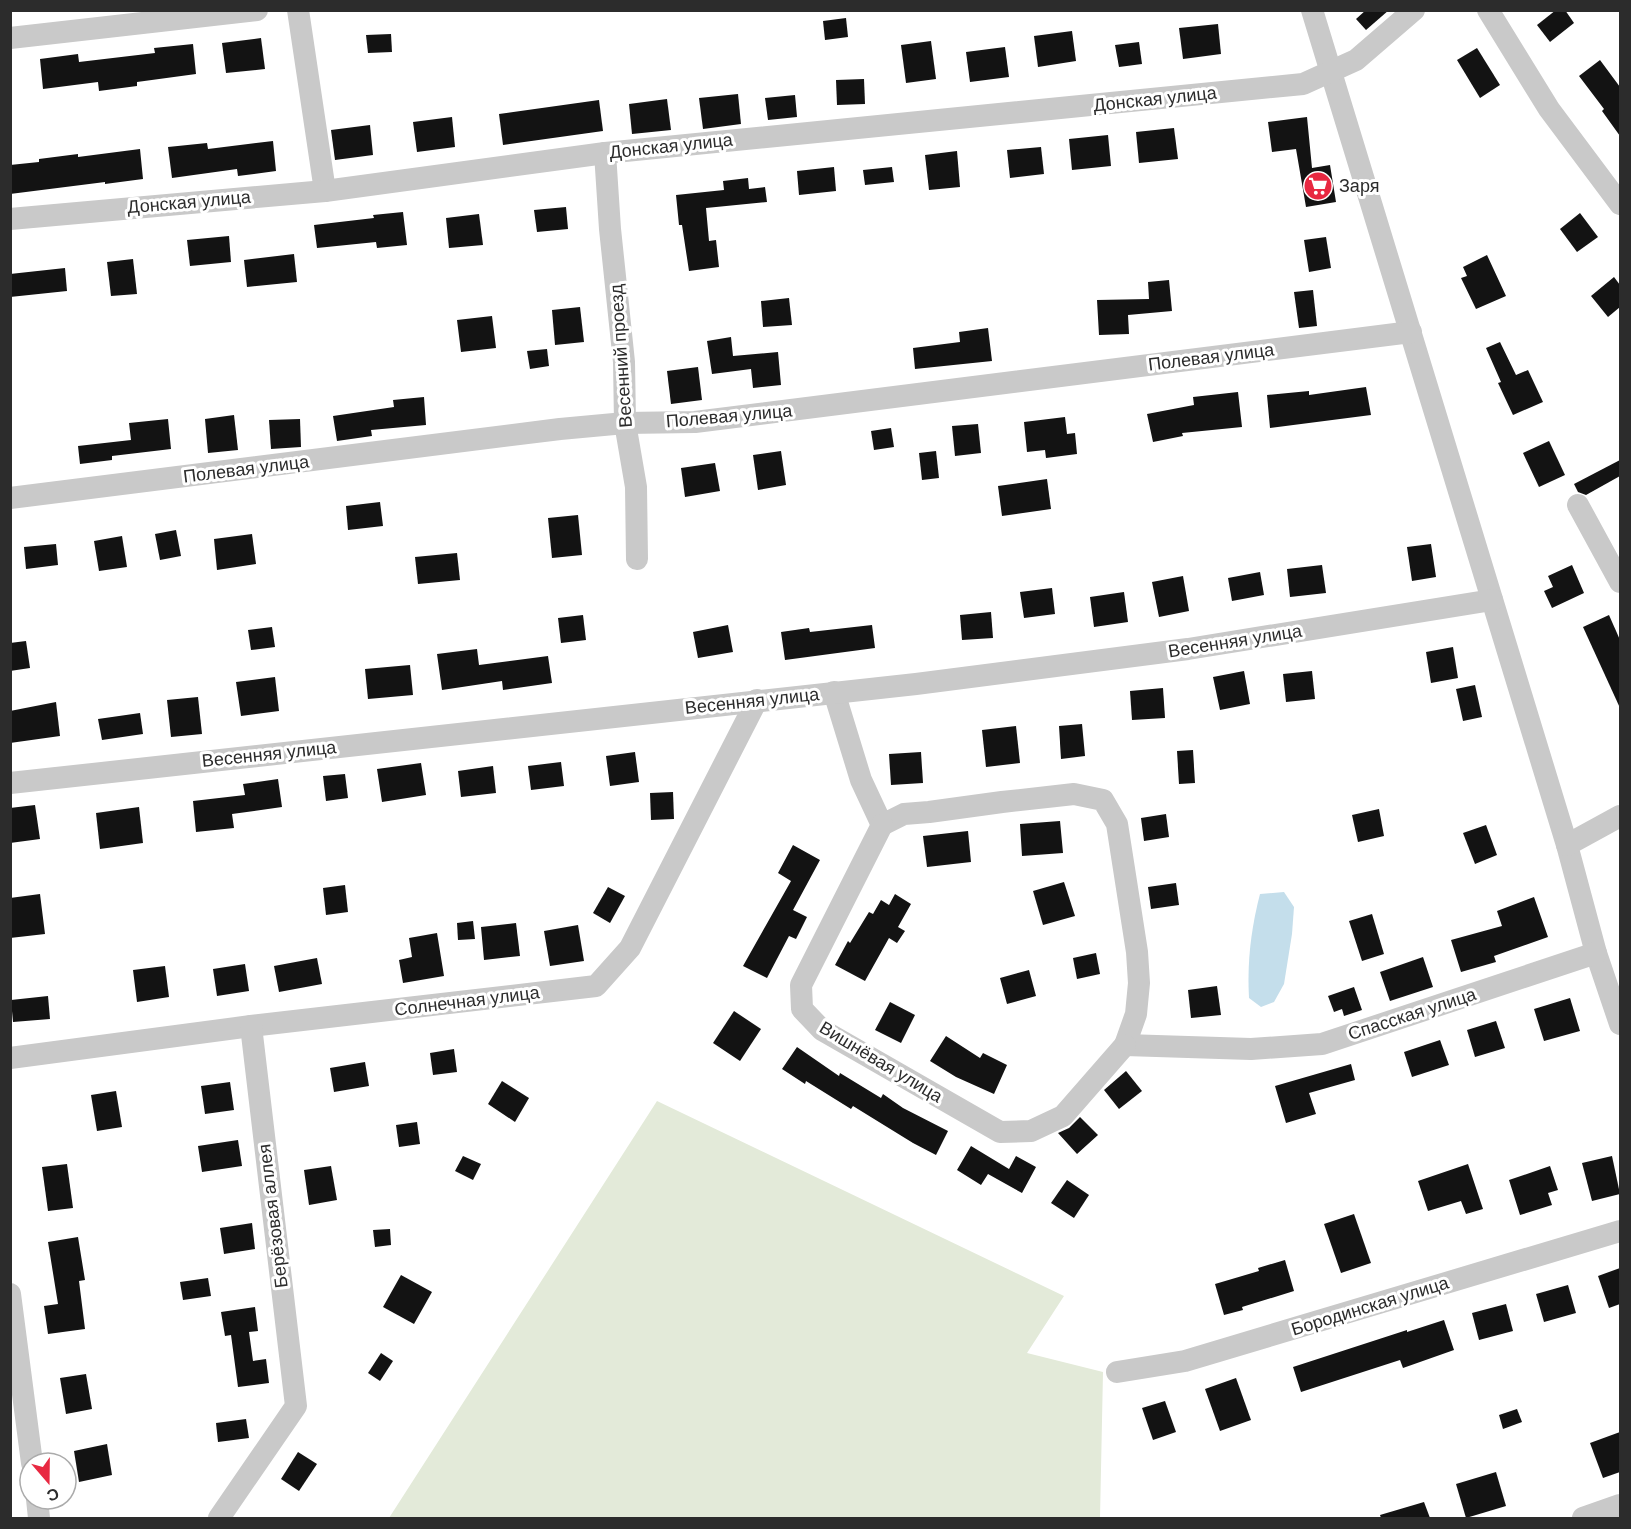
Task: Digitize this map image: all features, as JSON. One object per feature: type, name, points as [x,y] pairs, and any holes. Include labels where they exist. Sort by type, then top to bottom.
[{"type":"street","points":[[10,38],[257,10]]},
{"type":"street","points":[[298,10],[325,190]]},
{"type":"street","points":[[1312,10],[1567,845],[1596,953],[1620,1024]]},
{"type":"street","name":"Донская улица","points":[[10,219],[325,190],[605,153],[1303,84],[1356,60],[1414,10]]},
{"type":"street","points":[[1488,10],[1549,109],[1620,204]]},
{"type":"street","name":"Весенний проезд","points":[[605,153],[610,229],[624,362],[625,423],[636,487],[637,560]]},
{"type":"street","name":"Полевая улица","points":[[10,498],[560,429],[625,423],[695,422],[1411,332]]},
{"type":"street","points":[[1578,504],[1620,582]]},
{"type":"street","name":"Весенняя улица","points":[[10,783],[834,692],[1188,650],[1492,600]]},
{"type":"street","points":[[834,692],[861,780],[882,825],[904,814],[929,813],[1002,802],[1074,794],[1103,800],[1117,824],[1137,952],[1139,983],[1136,1014],[1125,1045]]},
{"type":"street","name":"Солнечная улица","points":[[10,1058],[251,1026],[597,986],[630,948],[757,700]]},
{"type":"street","points":[[1567,845],[1620,816]]},
{"type":"street","name":"Вишнёвая улица","points":[[882,825],[801,985],[802,1009],[822,1030],[1000,1132],[1031,1131],[1063,1116],[1125,1045]]},
{"type":"street","name":"Спасская улица","points":[[1125,1045],[1251,1049],[1322,1044],[1596,953]]},
{"type":"street","name":"Берёзовая аллея","points":[[219,1518],[296,1406],[251,1026]]},
{"type":"street","name":"Бородинская улица","points":[[1117,1372],[1185,1361],[1620,1231]]},
{"type":"street","points":[[10,1294],[30,1451]]},
{"type":"street","points":[[1583,1518],[1620,1505]]},
{"type":"green space","points":[[657,1101],[1064,1296],[1027,1353],[1103,1372],[1100,1518],[389,1518]]},
{"type":"water","points":[[1284,892],[1294,907],[1284,984],[1274,1002],[1261,1007],[1249,998],[1249,959],[1254,920],[1260,894]]},
{"type":"building","points":[[1366,10],[1389,10],[1366,30],[1356,19]]},
{"type":"building","points":[[1556,10],[1565,10],[1574,23],[1550,42],[1537,25]]},
{"type":"building","points":[[846,18],[848,37],[825,40],[823,21]]},
{"type":"building","points":[[1218,24],[1221,54],[1183,59],[1179,28]]},
{"type":"building","points":[[1072,31],[1076,61],[1038,67],[1034,36]]},
{"type":"building","points":[[391,34],[392,52],[368,53],[366,35]]},
{"type":"building","points":[[261,38],[265,69],[226,73],[222,43]]},
{"type":"building","points":[[931,41],[936,79],[906,83],[901,45]]},
{"type":"building","points":[[1139,42],[1142,64],[1119,67],[1115,45]]},
{"type":"building","points":[[193,44],[196,74],[137,82],[137,86],[99,91],[98,82],[43,89],[40,59],[78,54],[79,62],[155,53],[154,48]]},
{"type":"building","points":[[1005,47],[1009,77],[970,82],[966,52]]},
{"type":"building","points":[[1477,48],[1500,85],[1480,98],[1457,60]]},
{"type":"building","points":[[1600,60],[1620,87],[1620,136],[1602,111],[1604,109],[1579,76]]},
{"type":"building","points":[[864,79],[865,104],[837,105],[836,80]]},
{"type":"building","points":[[738,94],[741,124],[703,129],[699,98]]},
{"type":"building","points":[[795,95],[797,117],[768,120],[765,98]]},
{"type":"building","points":[[667,99],[671,130],[632,134],[629,104]]},
{"type":"building","points":[[599,100],[603,131],[503,145],[499,114]]},
{"type":"building","points":[[452,117],[455,147],[417,152],[413,122]]},
{"type":"building","points":[[1307,117],[1312,168],[1330,165],[1336,202],[1306,207],[1296,149],[1272,152],[1268,122]]},
{"type":"building","points":[[370,125],[373,155],[335,160],[331,130]]},
{"type":"building","points":[[1174,128],[1178,159],[1139,163],[1136,132]]},
{"type":"building","points":[[1108,135],[1111,166],[1072,170],[1069,139]]},
{"type":"building","points":[[273,141],[276,171],[238,176],[237,169],[172,178],[168,147],[207,143],[208,149]]},
{"type":"building","points":[[1041,147],[1044,174],[1010,178],[1007,150]]},
{"type":"building","points":[[140,149],[143,179],[10,194],[10,165],[78,154],[78,157]]},
{"type":"building","points":[[957,151],[960,187],[929,190],[925,155]]},
{"type":"building","points":[[834,167],[836,191],[799,195],[797,171]]},
{"type":"building","points":[[892,167],[894,182],[865,185],[863,170]]},
{"type":"building","points":[[748,178],[749,189],[765,187],[767,202],[706,208],[709,241],[716,240],[719,267],[689,271],[682,225],[679,225],[676,195],[724,190],[723,181]]},
{"type":"building","points":[[566,207],[568,229],[537,232],[534,210]]},
{"type":"building","points":[[403,212],[407,245],[377,248],[376,242],[317,248],[314,225]]},
{"type":"building","points":[[1580,213],[1598,237],[1577,252],[1560,229]]},
{"type":"building","points":[[479,214],[483,245],[449,248],[446,218]]},
{"type":"building","points":[[229,236],[231,262],[190,266],[187,240]]},
{"type":"building","points":[[1326,237],[1331,268],[1309,272],[1304,240]]},
{"type":"building","points":[[294,254],[297,282],[247,287],[244,260]]},
{"type":"building","points":[[1487,255],[1506,296],[1476,309],[1461,278],[1467,276],[1463,267]]},
{"type":"building","points":[[133,259],[137,294],[111,296],[107,262]]},
{"type":"building","points":[[65,268],[67,291],[10,297],[10,274]]},
{"type":"building","points":[[1614,277],[1620,285],[1620,307],[1608,317],[1591,296]]},
{"type":"building","points":[[1169,280],[1172,311],[1128,315],[1129,334],[1099,335],[1097,300],[1149,299],[1148,282]]},
{"type":"building","points":[[1313,290],[1317,326],[1299,328],[1294,292]]},
{"type":"building","points":[[789,298],[792,325],[763,327],[761,301]]},
{"type":"building","points":[[580,307],[584,342],[555,345],[552,310]]},
{"type":"building","points":[[492,316],[496,348],[461,352],[457,320]]},
{"type":"building","points":[[988,328],[992,361],[915,369],[913,348],[960,342],[959,332]]},
{"type":"building","points":[[731,337],[733,356],[778,352],[781,385],[753,388],[751,369],[712,374],[707,341]]},
{"type":"building","points":[[1500,342],[1516,375],[1528,370],[1543,402],[1513,415],[1498,383],[1501,382],[1486,348]]},
{"type":"building","points":[[547,349],[549,366],[530,369],[527,351]]},
{"type":"building","points":[[698,367],[702,400],[671,404],[667,371]]},
{"type":"building","points":[[1366,387],[1371,415],[1270,428],[1267,395],[1309,391],[1309,395]]},
{"type":"building","points":[[1238,392],[1242,427],[1182,433],[1183,436],[1153,442],[1147,414],[1194,405],[1193,397]]},
{"type":"building","points":[[424,397],[426,425],[371,430],[372,436],[337,441],[333,416],[394,407],[393,400]]},
{"type":"building","points":[[234,415],[238,450],[208,453],[205,419]]},
{"type":"building","points":[[1065,417],[1067,434],[1075,433],[1077,454],[1046,458],[1045,450],[1027,452],[1024,422]]},
{"type":"building","points":[[168,419],[171,449],[112,456],[112,460],[80,464],[78,446],[131,440],[129,423]]},
{"type":"building","points":[[300,419],[301,447],[271,449],[269,420]]},
{"type":"building","points":[[978,424],[981,453],[955,456],[952,426]]},
{"type":"building","points":[[891,428],[894,447],[874,450],[871,431]]},
{"type":"building","points":[[1549,441],[1565,475],[1539,487],[1523,453]]},
{"type":"building","points":[[781,451],[786,485],[758,490],[753,455]]},
{"type":"building","points":[[936,451],[939,478],[922,480],[919,453]]},
{"type":"building","points":[[1620,460],[1620,476],[1586,495],[1578,492],[1574,484]]},
{"type":"building","points":[[715,463],[720,491],[685,497],[681,468]]},
{"type":"building","points":[[1047,479],[1051,509],[1002,516],[998,486]]},
{"type":"building","points":[[380,502],[383,526],[348,530],[346,506]]},
{"type":"building","points":[[578,515],[582,555],[552,558],[548,518]]},
{"type":"building","points":[[176,530],[181,556],[160,560],[155,534]]},
{"type":"building","points":[[252,534],[256,564],[217,570],[214,539]]},
{"type":"building","points":[[122,536],[127,567],[99,571],[94,541]]},
{"type":"building","points":[[56,544],[58,565],[26,569],[24,547]]},
{"type":"building","points":[[1431,544],[1436,577],[1412,581],[1407,547]]},
{"type":"building","points":[[457,553],[460,580],[418,584],[415,557]]},
{"type":"building","points":[[1322,565],[1326,593],[1290,597],[1287,569]]},
{"type":"building","points":[[1572,565],[1584,593],[1552,608],[1544,591],[1553,587],[1548,576]]},
{"type":"building","points":[[1260,572],[1264,595],[1232,601],[1228,578]]},
{"type":"building","points":[[1183,576],[1189,611],[1159,617],[1152,582]]},
{"type":"building","points":[[1052,588],[1055,614],[1024,618],[1020,592]]},
{"type":"building","points":[[1124,592],[1128,622],[1094,627],[1090,597]]},
{"type":"building","points":[[991,612],[993,638],[962,640],[960,615]]},
{"type":"building","points":[[583,615],[586,640],[561,643],[558,618]]},
{"type":"building","points":[[1609,615],[1620,640],[1620,708],[1583,627]]},
{"type":"building","points":[[728,625],[733,652],[698,658],[693,632]]},
{"type":"building","points":[[872,625],[875,648],[785,660],[781,632],[809,628],[810,632]]},
{"type":"building","points":[[272,627],[275,647],[251,650],[248,630]]},
{"type":"building","points":[[26,641],[30,668],[10,671],[10,643]]},
{"type":"building","points":[[1453,647],[1458,678],[1431,683],[1426,652]]},
{"type":"building","points":[[477,649],[479,665],[548,656],[552,683],[503,690],[502,681],[442,690],[437,654]]},
{"type":"building","points":[[410,665],[413,695],[368,699],[365,669]]},
{"type":"building","points":[[1244,671],[1250,704],[1220,710],[1213,677]]},
{"type":"building","points":[[1312,671],[1315,699],[1286,702],[1283,674]]},
{"type":"building","points":[[275,677],[279,711],[241,716],[236,682]]},
{"type":"building","points":[[1475,685],[1482,717],[1463,721],[1456,689]]},
{"type":"building","points":[[1163,688],[1165,718],[1132,720],[1130,691]]},
{"type":"building","points":[[198,697],[202,734],[171,737],[167,700]]},
{"type":"building","points":[[56,702],[60,736],[10,743],[10,711]]},
{"type":"building","points":[[140,713],[143,734],[102,740],[98,719]]},
{"type":"building","points":[[1082,724],[1085,756],[1061,759],[1059,726]]},
{"type":"building","points":[[1016,726],[1020,763],[986,767],[982,730]]},
{"type":"building","points":[[1193,750],[1195,783],[1179,784],[1177,751]]},
{"type":"building","points":[[635,752],[639,782],[610,786],[606,756]]},
{"type":"building","points":[[921,752],[923,783],[891,785],[889,754]]},
{"type":"building","points":[[561,762],[564,786],[531,790],[528,766]]},
{"type":"building","points":[[421,763],[426,795],[382,802],[377,769]]},
{"type":"building","points":[[493,766],[496,793],[461,797],[458,771]]},
{"type":"building","points":[[345,774],[348,798],[326,801],[323,776]]},
{"type":"building","points":[[278,779],[282,807],[232,814],[234,828],[196,832],[193,801],[245,795],[243,784]]},
{"type":"building","points":[[673,792],[674,819],[651,820],[650,793]]},
{"type":"building","points":[[35,805],[40,839],[10,843],[10,808]]},
{"type":"building","points":[[139,807],[143,843],[100,849],[96,813]]},
{"type":"building","points":[[1379,809],[1384,836],[1358,842],[1352,815]]},
{"type":"building","points":[[1166,814],[1169,837],[1144,841],[1141,818]]},
{"type":"building","points":[[1060,821],[1063,853],[1022,856],[1020,824]]},
{"type":"building","points":[[1486,825],[1497,855],[1475,864],[1463,833]]},
{"type":"building","points":[[968,831],[971,862],[927,867],[923,836]]},
{"type":"building","points":[[793,845],[820,860],[793,910],[807,917],[796,939],[789,936],[767,978],[743,966],[791,881],[778,873]]},
{"type":"building","points":[[1064,882],[1075,916],[1043,925],[1033,891]]},
{"type":"building","points":[[1176,883],[1179,905],[1151,909],[1148,887]]},
{"type":"building","points":[[345,885],[348,912],[326,915],[323,888]]},
{"type":"building","points":[[608,887],[625,896],[610,923],[593,913]]},
{"type":"building","points":[[40,894],[45,934],[10,938],[10,898]]},
{"type":"building","points":[[895,894],[911,904],[898,927],[905,931],[897,943],[889,938],[865,981],[835,965],[848,941],[850,943],[869,912],[873,914],[881,900],[889,905]]},
{"type":"building","points":[[1534,897],[1548,937],[1494,956],[1496,962],[1461,972],[1451,940],[1502,926],[1497,911]]},
{"type":"building","points":[[1372,914],[1384,954],[1362,961],[1349,921]]},
{"type":"building","points":[[473,921],[475,939],[458,940],[457,923]]},
{"type":"building","points":[[516,923],[520,956],[484,960],[481,927]]},
{"type":"building","points":[[578,925],[584,961],[550,966],[544,931]]},
{"type":"building","points":[[437,933],[444,976],[403,983],[399,960],[412,957],[409,938]]},
{"type":"building","points":[[1096,953],[1100,974],[1077,979],[1073,958]]},
{"type":"building","points":[[1423,957],[1433,987],[1390,1001],[1380,972]]},
{"type":"building","points":[[317,958],[322,984],[279,992],[274,966]]},
{"type":"building","points":[[245,964],[249,991],[217,996],[213,969]]},
{"type":"building","points":[[165,966],[169,997],[137,1002],[133,970]]},
{"type":"building","points":[[1029,970],[1036,996],[1007,1004],[1000,978]]},
{"type":"building","points":[[1217,986],[1221,1015],[1191,1018],[1188,990]]},
{"type":"building","points":[[1354,987],[1362,1010],[1344,1016],[1342,1009],[1334,1012],[1328,996]]},
{"type":"building","points":[[48,996],[50,1019],[13,1022],[11,1000]]},
{"type":"building","points":[[1570,998],[1580,1031],[1544,1041],[1534,1009]]},
{"type":"building","points":[[890,1002],[915,1015],[901,1043],[875,1030]]},
{"type":"building","points":[[734,1011],[761,1029],[740,1061],[713,1043]]},
{"type":"building","points":[[1496,1021],[1505,1048],[1475,1057],[1467,1030]]},
{"type":"building","points":[[946,1036],[980,1058],[983,1053],[1007,1065],[994,1094],[956,1077],[930,1061]]},
{"type":"building","points":[[1440,1040],[1449,1065],[1412,1077],[1404,1052]]},
{"type":"building","points":[[797,1047],[839,1076],[840,1073],[881,1098],[883,1094],[903,1108],[948,1131],[936,1155],[853,1106],[851,1109],[782,1069]]},
{"type":"building","points":[[454,1049],[457,1072],[433,1075],[430,1053]]},
{"type":"building","points":[[365,1062],[369,1086],[334,1092],[330,1068]]},
{"type":"building","points":[[1351,1064],[1355,1080],[1309,1093],[1316,1114],[1286,1123],[1275,1086]]},
{"type":"building","points":[[1126,1071],[1142,1091],[1119,1109],[1104,1090]]},
{"type":"building","points":[[502,1081],[529,1098],[515,1122],[488,1104]]},
{"type":"building","points":[[230,1082],[234,1110],[205,1114],[201,1086]]},
{"type":"building","points":[[116,1091],[122,1127],[97,1131],[91,1095]]},
{"type":"building","points":[[1080,1117],[1098,1135],[1077,1154],[1058,1133],[1069,1128]]},
{"type":"building","points":[[417,1122],[420,1144],[399,1147],[396,1125]]},
{"type":"building","points":[[238,1140],[242,1166],[202,1172],[198,1146]]},
{"type":"building","points":[[971,1146],[1009,1169],[1016,1156],[1036,1167],[1022,1193],[988,1174],[981,1185],[957,1170]]},
{"type":"building","points":[[463,1156],[481,1164],[473,1180],[455,1171]]},
{"type":"building","points":[[1612,1156],[1620,1194],[1592,1201],[1582,1163]]},
{"type":"building","points":[[67,1164],[73,1208],[48,1211],[42,1167]]},
{"type":"building","points":[[1468,1164],[1483,1209],[1466,1214],[1461,1201],[1428,1211],[1418,1181]]},
{"type":"building","points":[[331,1166],[337,1200],[309,1205],[304,1170]]},
{"type":"building","points":[[1550,1166],[1558,1190],[1548,1193],[1552,1205],[1520,1215],[1509,1180]]},
{"type":"building","points":[[1067,1180],[1089,1195],[1074,1218],[1051,1203]]},
{"type":"building","points":[[1354,1214],[1371,1263],[1341,1273],[1324,1224]]},
{"type":"building","points":[[252,1223],[255,1249],[224,1254],[220,1228]]},
{"type":"building","points":[[390,1229],[391,1245],[375,1247],[373,1230]]},
{"type":"building","points":[[78,1237],[85,1280],[79,1281],[85,1329],[48,1334],[44,1306],[58,1304],[48,1242]]},
{"type":"building","points":[[1285,1260],[1294,1291],[1224,1315],[1215,1284],[1259,1271],[1258,1268]]},
{"type":"building","points":[[1620,1268],[1620,1304],[1609,1308],[1598,1276]]},
{"type":"building","points":[[401,1275],[432,1292],[414,1324],[383,1307]]},
{"type":"building","points":[[208,1278],[211,1296],[183,1300],[180,1282]]},
{"type":"building","points":[[1568,1285],[1576,1313],[1544,1322],[1536,1294]]},
{"type":"building","points":[[1506,1304],[1513,1331],[1479,1340],[1472,1313]]},
{"type":"building","points":[[255,1307],[258,1331],[249,1332],[253,1361],[266,1359],[269,1383],[238,1387],[231,1335],[225,1336],[221,1312]]},
{"type":"building","points":[[1444,1320],[1454,1350],[1403,1368],[1400,1360],[1301,1392],[1293,1367]]},
{"type":"building","points":[[381,1353],[393,1361],[380,1381],[368,1373]]},
{"type":"building","points":[[86,1374],[92,1409],[66,1414],[60,1378]]},
{"type":"building","points":[[1236,1378],[1251,1420],[1220,1431],[1205,1389]]},
{"type":"building","points":[[1165,1401],[1176,1432],[1153,1440],[1142,1408]]},
{"type":"building","points":[[1517,1409],[1522,1422],[1503,1429],[1499,1415]]},
{"type":"building","points":[[246,1419],[249,1438],[218,1442],[216,1423]]},
{"type":"building","points":[[1620,1432],[1620,1472],[1603,1478],[1590,1443]]},
{"type":"building","points":[[107,1444],[112,1475],[79,1482],[78,1451],[74,1451]]},
{"type":"building","points":[[298,1452],[317,1464],[299,1491],[281,1479]]},
{"type":"building","points":[[1496,1472],[1506,1506],[1466,1518],[1456,1484]]},
{"type":"building","points":[[1424,1502],[1430,1518],[1381,1518],[1380,1515]]},
{"type":"place","name":"Заря","points":[[1318,186]]}]
